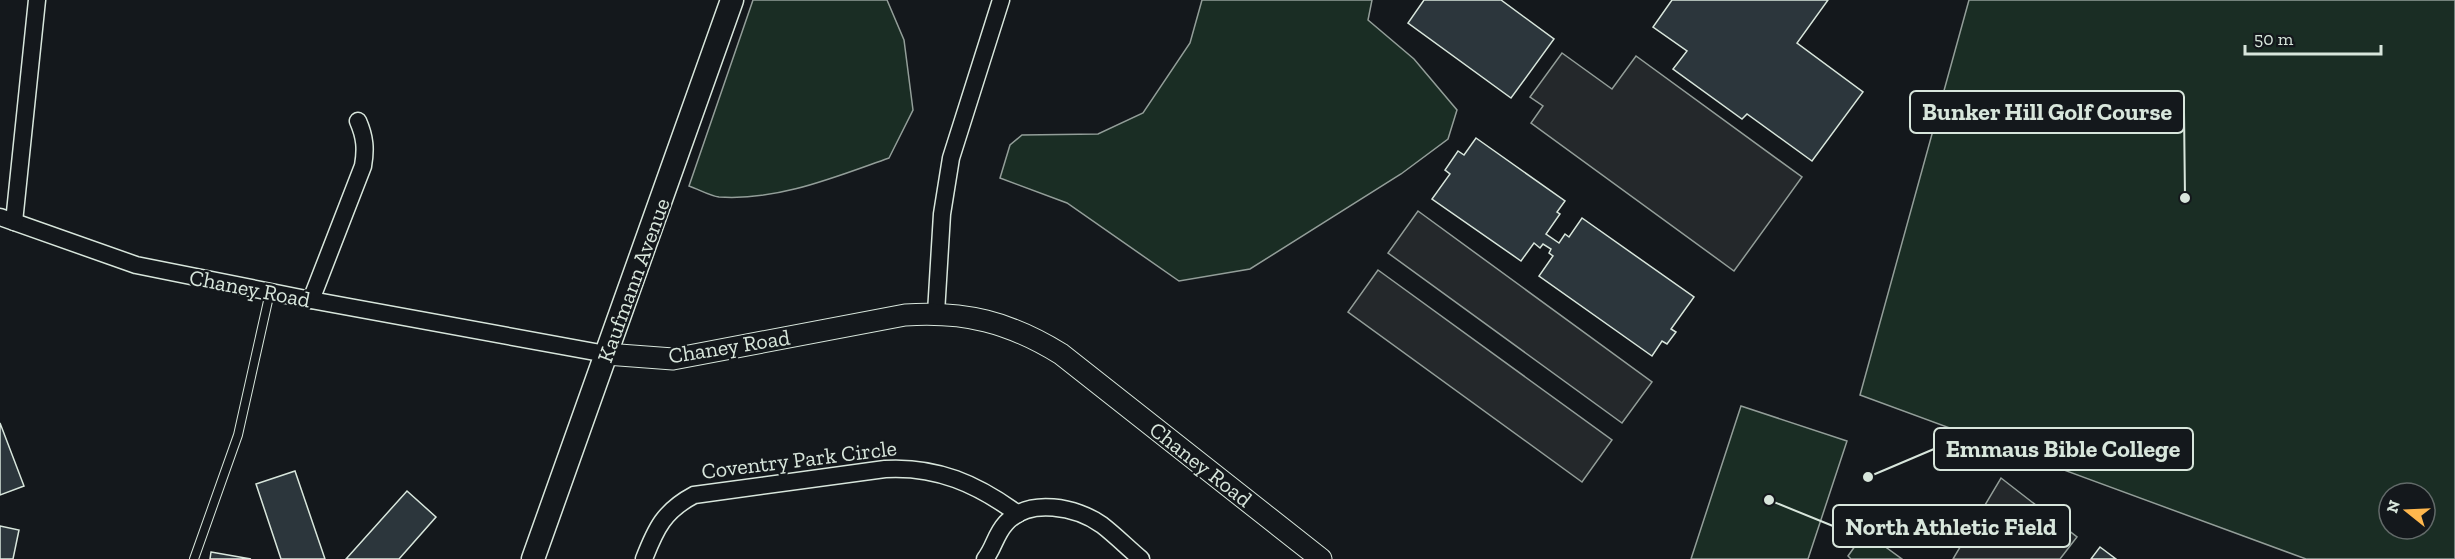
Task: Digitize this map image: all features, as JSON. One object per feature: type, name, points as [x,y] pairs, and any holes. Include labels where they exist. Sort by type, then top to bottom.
[{"type":"main road","name":"Kaufmann Avenue","points":[[533,559],[732,0]]},
{"type":"street","points":[[7,220],[37,0]]},
{"type":"street","points":[[936,313],[942,214],[951,158],[1001,0]]},
{"type":"street","points":[[311,300],[363,166],[366,148],[358,122]]},
{"type":"street","name":"Chaney Road","points":[[7,220],[136,265],[311,300],[606,354],[673,359],[905,315],[936,313],[966,315],[1002,324],[1037,339],[1061,354],[1321,559]]},
{"type":"street","name":"Coventry Park Circle","points":[[644,559],[655,533],[674,506],[693,495],[885,469],[906,467],[933,471],[990,493],[1018,514]]},
{"type":"street","points":[[986,559],[994,539],[1007,521],[1031,509],[1047,507],[1082,514],[1101,525],[1141,559]]},
{"type":"lane","points":[[194,559],[238,435],[270,292]]},
{"type":"green space","points":[[753,0],[887,0],[904,40],[913,110],[889,158],[806,186],[763,195],[719,197],[689,186]]},
{"type":"green space","points":[[1202,0],[1372,0],[1368,20],[1414,59],[1457,110],[1448,139],[1401,174],[1250,269],[1179,281],[1067,203],[1000,178],[1010,145],[1022,135],[1098,134],[1143,113],[1190,43]]},
{"type":"green space","points":[[1969,0],[2455,0],[2455,559],[2306,559],[1860,395]]},
{"type":"green space","points":[[1741,406],[1847,441],[1808,559],[1691,559]]},
{"type":"green space","points":[[1865,532],[1902,559],[1851,559],[1848,556]]},
{"type":"shaded area","points":[[1562,53],[1612,89],[1636,56],[1802,177],[1734,271],[1531,123],[1543,106],[1530,97]]},
{"type":"shaded area","points":[[1418,211],[1652,382],[1622,423],[1388,253]]},
{"type":"shaded area","points":[[1378,270],[1612,440],[1582,482],[1348,312]]},
{"type":"shaded area","points":[[2001,478],[2077,537],[2060,559],[1953,559]]},
{"type":"building","points":[[1424,0],[1501,0],[1554,39],[1511,98],[1408,23]]},
{"type":"building","points":[[1672,0],[1828,0],[1797,43],[1863,92],[1812,161],[1747,114],[1742,119],[1673,69],[1687,51],[1653,27]]},
{"type":"building","points":[[1476,138],[1565,201],[1557,212],[1560,214],[1546,234],[1559,243],[1565,234],[1569,237],[1582,218],[1694,297],[1671,329],[1676,332],[1667,344],[1662,341],[1652,356],[1539,276],[1553,256],[1549,253],[1551,249],[1543,244],[1540,248],[1534,243],[1521,261],[1432,199],[1450,174],[1445,170],[1458,151],[1464,155]]},
{"type":"building","points":[[0,423],[24,486],[0,495]]},
{"type":"building","points":[[295,471],[325,559],[281,559],[256,484]]},
{"type":"building","points":[[407,491],[436,517],[399,559],[346,559]]},
{"type":"building","points":[[0,526],[19,530],[13,559],[0,559]]},
{"type":"building","points":[[2100,547],[2116,559],[2091,559]]},
{"type":"building","points":[[211,552],[251,559],[210,559]]},
{"type":"place","name":"Bunker Hill Golf Course","points":[[2185,198]]},
{"type":"place","name":"Emmaus Bible College","points":[[1868,477]]},
{"type":"place","name":"North Athletic Field","points":[[1769,500]]}]
